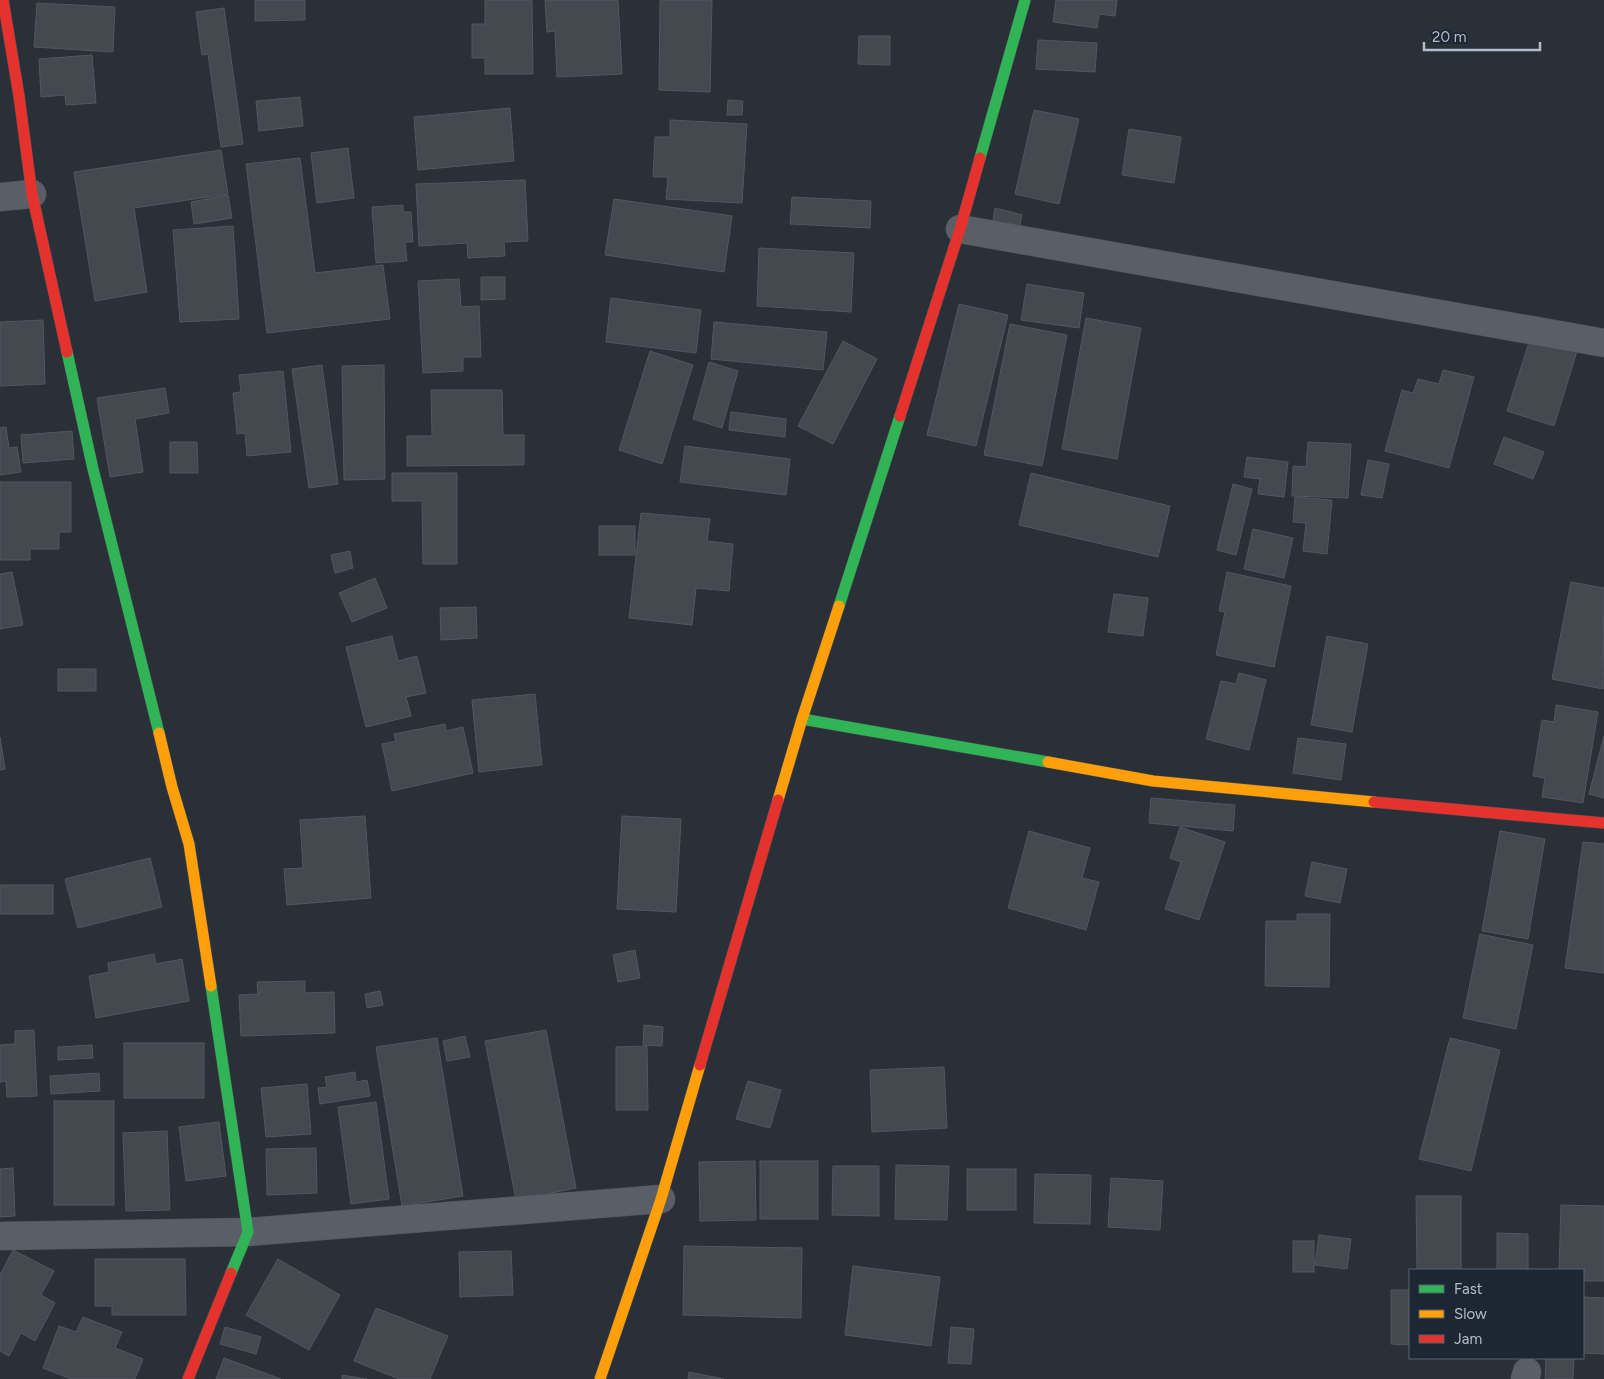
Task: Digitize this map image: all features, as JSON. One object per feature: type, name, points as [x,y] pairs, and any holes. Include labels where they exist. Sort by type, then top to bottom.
[{"type":"street","points":[[3,0],[19,96],[32,194],[93,470],[172,787],[189,844],[248,1232],[188,1379]]},
{"type":"street","points":[[600,1379],[661,1199],[802,719],[960,229],[1025,0]]},
{"type":"street","points":[[0,197],[32,194]]},
{"type":"street","points":[[960,229],[1604,343]]},
{"type":"street","points":[[802,719],[1152,781],[1604,824]]},
{"type":"street","points":[[0,1236],[248,1232],[661,1199]]},
{"type":"building","points":[[255,0],[305,0],[305,20],[255,21]]},
{"type":"building","points":[[485,0],[532,0],[533,74],[485,74],[485,58],[472,58],[472,24],[485,24]]},
{"type":"building","points":[[545,0],[618,0],[622,74],[557,77],[555,31],[547,32]]},
{"type":"building","points":[[660,0],[712,0],[710,92],[659,90]]},
{"type":"building","points":[[1056,0],[1117,0],[1115,16],[1099,14],[1097,28],[1053,22]]},
{"type":"building","points":[[37,3],[115,7],[113,52],[34,47]]},
{"type":"building","points":[[224,8],[243,144],[221,147],[208,54],[202,55],[196,12]]},
{"type":"building","points":[[859,36],[890,36],[890,65],[858,64]]},
{"type":"building","points":[[1038,40],[1097,43],[1095,72],[1036,69]]},
{"type":"building","points":[[92,55],[96,103],[66,105],[65,95],[41,97],[39,59]]},
{"type":"building","points":[[300,97],[303,126],[259,131],[256,101]]},
{"type":"building","points":[[728,100],[743,101],[742,115],[727,115]]},
{"type":"building","points":[[510,108],[514,161],[418,170],[414,117]]},
{"type":"building","points":[[1034,110],[1079,119],[1059,204],[1015,194]]},
{"type":"building","points":[[670,120],[747,124],[742,203],[666,199],[668,177],[653,177],[655,137],[670,137]]},
{"type":"building","points":[[1129,129],[1181,137],[1174,183],[1122,175]]},
{"type":"building","points":[[348,148],[354,198],[317,203],[311,153]]},
{"type":"building","points":[[221,150],[228,194],[134,208],[147,292],[95,301],[74,172]]},
{"type":"building","points":[[300,158],[315,273],[383,265],[390,319],[267,333],[246,164]]},
{"type":"building","points":[[525,180],[528,241],[504,242],[505,256],[468,258],[467,243],[419,246],[416,184]]},
{"type":"building","points":[[228,195],[232,218],[194,224],[191,202]]},
{"type":"building","points":[[792,197],[871,201],[870,228],[790,224]]},
{"type":"building","points":[[614,199],[732,216],[724,272],[605,255]]},
{"type":"building","points":[[403,205],[403,212],[411,212],[413,242],[405,242],[407,261],[376,263],[372,207]]},
{"type":"building","points":[[995,208],[1022,215],[1018,233],[992,227]]},
{"type":"building","points":[[233,226],[239,319],[180,322],[173,230]]},
{"type":"building","points":[[759,248],[854,253],[851,312],[757,306]]},
{"type":"building","points":[[481,277],[505,277],[505,299],[481,300]]},
{"type":"building","points":[[459,279],[461,307],[479,306],[481,357],[463,357],[463,371],[423,373],[418,281]]},
{"type":"building","points":[[1027,284],[1084,293],[1079,328],[1021,320]]},
{"type":"building","points":[[611,298],[701,310],[696,353],[606,342]]},
{"type":"building","points":[[959,304],[1008,315],[976,446],[927,435]]},
{"type":"building","points":[[1086,318],[1141,328],[1117,459],[1062,449]]},
{"type":"building","points":[[43,320],[45,384],[0,386],[0,322]]},
{"type":"building","points":[[714,322],[827,332],[823,370],[711,359]]},
{"type":"building","points":[[1010,324],[1067,335],[1042,466],[984,455]]},
{"type":"building","points":[[1532,333],[1578,348],[1554,426],[1507,411]]},
{"type":"building","points":[[843,341],[877,359],[833,444],[798,426]]},
{"type":"building","points":[[650,351],[693,365],[662,464],[619,450]]},
{"type":"building","points":[[709,362],[738,371],[722,428],[693,419]]},
{"type":"building","points":[[322,365],[338,484],[309,488],[292,369]]},
{"type":"building","points":[[384,365],[385,479],[344,480],[342,366]]},
{"type":"building","points":[[1443,370],[1474,377],[1449,468],[1385,451],[1402,390],[1413,393],[1418,379],[1439,384]]},
{"type":"building","points":[[283,371],[291,452],[247,456],[245,433],[237,434],[233,393],[241,392],[239,375]]},
{"type":"building","points":[[165,388],[169,413],[135,419],[143,472],[110,477],[97,398]]},
{"type":"building","points":[[431,390],[502,390],[503,435],[524,435],[524,465],[407,466],[407,436],[432,436]]},
{"type":"building","points":[[731,412],[786,419],[785,437],[729,430]]},
{"type":"building","points":[[6,427],[9,448],[17,447],[21,472],[0,475],[0,428]]},
{"type":"building","points":[[72,431],[74,459],[23,463],[21,435]]},
{"type":"building","points":[[1504,437],[1544,452],[1533,479],[1494,464]]},
{"type":"building","points":[[170,442],[197,442],[198,473],[170,473]]},
{"type":"building","points":[[1308,442],[1351,444],[1348,498],[1292,496],[1293,466],[1306,467]]},
{"type":"building","points":[[685,446],[790,459],[786,495],[680,482]]},
{"type":"building","points":[[1247,457],[1288,462],[1284,497],[1258,494],[1260,479],[1244,477]]},
{"type":"building","points":[[1368,460],[1389,464],[1382,498],[1361,495]]},
{"type":"building","points":[[392,473],[457,473],[457,564],[423,564],[422,501],[392,501]]},
{"type":"building","points":[[1031,473],[1170,506],[1158,557],[1019,525]]},
{"type":"building","points":[[0,482],[71,482],[71,532],[59,532],[59,549],[30,549],[30,560],[0,560]]},
{"type":"building","points":[[1233,484],[1252,489],[1236,555],[1217,550]]},
{"type":"building","points":[[1295,497],[1332,500],[1327,554],[1303,551],[1306,523],[1293,522]]},
{"type":"building","points":[[641,513],[710,519],[707,541],[733,544],[729,591],[696,588],[692,625],[629,618]]},
{"type":"building","points":[[599,526],[635,526],[635,555],[599,555]]},
{"type":"building","points":[[1253,529],[1293,538],[1284,578],[1244,569]]},
{"type":"building","points":[[350,551],[353,568],[335,573],[331,555]]},
{"type":"building","points":[[12,572],[23,625],[0,629],[0,574]]},
{"type":"building","points":[[1227,572],[1291,586],[1274,667],[1216,655],[1225,612],[1219,611]]},
{"type":"building","points":[[375,578],[387,608],[352,622],[339,593]]},
{"type":"building","points":[[1571,582],[1604,588],[1603,689],[1552,679]]},
{"type":"building","points":[[1114,594],[1148,598],[1143,636],[1108,632]]},
{"type":"building","points":[[476,607],[477,638],[441,640],[440,608]]},
{"type":"building","points":[[392,636],[398,661],[417,656],[426,693],[406,697],[411,716],[366,727],[346,647]]},
{"type":"building","points":[[1327,636],[1368,644],[1352,732],[1311,725]]},
{"type":"building","points":[[58,669],[96,669],[96,691],[58,691]]},
{"type":"building","points":[[1239,673],[1266,680],[1249,750],[1206,739],[1221,681],[1236,684]]},
{"type":"building","points":[[535,694],[542,765],[479,772],[472,700]]},
{"type":"building","points":[[1556,705],[1598,712],[1583,803],[1542,797],[1545,778],[1533,776],[1542,720],[1554,722]]},
{"type":"building","points":[[445,724],[446,731],[463,727],[473,773],[392,791],[382,744],[396,741],[394,734]]},
{"type":"building","points":[[1604,736],[1604,798],[1589,794]]},
{"type":"building","points":[[0,737],[5,769],[0,770]]},
{"type":"building","points":[[1298,738],[1346,744],[1341,780],[1293,773]]},
{"type":"building","points":[[1151,798],[1235,805],[1233,831],[1149,823]]},
{"type":"building","points":[[365,816],[371,898],[287,905],[284,869],[303,868],[300,820]]},
{"type":"building","points":[[622,816],[681,819],[676,912],[617,909]]},
{"type":"building","points":[[1180,827],[1225,842],[1199,920],[1165,909],[1181,862],[1170,858]]},
{"type":"building","points":[[1029,831],[1090,848],[1082,878],[1099,882],[1086,930],[1008,908]]},
{"type":"building","points":[[1500,831],[1545,839],[1528,939],[1482,931]]},
{"type":"building","points":[[1583,842],[1604,844],[1604,973],[1565,968]]},
{"type":"building","points":[[150,858],[162,907],[78,928],[65,879]]},
{"type":"building","points":[[1312,862],[1347,869],[1340,903],[1305,896]]},
{"type":"building","points":[[0,885],[53,885],[53,914],[0,914]]},
{"type":"building","points":[[1297,914],[1330,914],[1329,987],[1265,986],[1266,921],[1297,921]]},
{"type":"building","points":[[1480,934],[1533,945],[1516,1029],[1463,1018]]},
{"type":"building","points":[[635,950],[640,978],[618,982],[613,955]]},
{"type":"building","points":[[154,954],[156,964],[182,959],[189,1001],[96,1018],[89,976],[109,972],[108,963]]},
{"type":"building","points":[[305,981],[305,993],[334,992],[335,1033],[241,1036],[239,995],[258,994],[257,982]]},
{"type":"building","points":[[380,991],[383,1005],[367,1008],[365,994]]},
{"type":"building","points":[[644,1025],[663,1027],[662,1046],[643,1045]]},
{"type":"building","points":[[34,1030],[37,1096],[7,1097],[6,1081],[0,1082],[0,1045],[15,1044],[15,1031]]},
{"type":"building","points":[[546,1030],[576,1188],[516,1200],[485,1041]]},
{"type":"building","points":[[465,1036],[470,1057],[447,1061],[443,1041]]},
{"type":"building","points":[[437,1038],[463,1196],[402,1206],[376,1047]]},
{"type":"building","points":[[1450,1038],[1500,1050],[1471,1171],[1419,1159]]},
{"type":"building","points":[[124,1043],[204,1043],[204,1098],[124,1098]]},
{"type":"building","points":[[92,1045],[93,1058],[58,1060],[58,1047]]},
{"type":"building","points":[[647,1046],[648,1110],[616,1110],[616,1047]]},
{"type":"building","points":[[944,1067],[947,1128],[872,1132],[870,1070]]},
{"type":"building","points":[[355,1072],[356,1082],[367,1080],[370,1096],[320,1104],[318,1088],[327,1087],[325,1077]]},
{"type":"building","points":[[99,1073],[100,1091],[51,1094],[50,1076]]},
{"type":"building","points":[[748,1081],[781,1090],[770,1128],[736,1119]]},
{"type":"building","points":[[307,1084],[311,1134],[266,1137],[261,1088]]},
{"type":"building","points":[[54,1101],[114,1101],[114,1205],[54,1205]]},
{"type":"building","points":[[376,1102],[389,1199],[351,1204],[338,1107]]},
{"type":"building","points":[[219,1122],[226,1176],[186,1181],[179,1127]]},
{"type":"building","points":[[167,1131],[170,1210],[126,1211],[123,1133]]},
{"type":"building","points":[[316,1148],[317,1193],[267,1195],[266,1149]]},
{"type":"building","points":[[755,1161],[756,1220],[700,1221],[699,1162]]},
{"type":"building","points":[[760,1161],[818,1161],[818,1219],[760,1219]]},
{"type":"building","points":[[896,1165],[949,1166],[947,1220],[895,1219]]},
{"type":"building","points":[[833,1166],[879,1166],[879,1216],[832,1215]]},
{"type":"building","points":[[13,1168],[15,1216],[0,1217],[0,1169]]},
{"type":"building","points":[[967,1169],[1016,1169],[1016,1210],[967,1210]]},
{"type":"building","points":[[1035,1174],[1091,1175],[1090,1224],[1034,1223]]},
{"type":"building","points":[[1111,1178],[1163,1181],[1160,1230],[1108,1227]]},
{"type":"building","points":[[1416,1196],[1461,1196],[1461,1269],[1417,1269]]},
{"type":"building","points":[[1561,1205],[1604,1206],[1604,1281],[1584,1281],[1584,1269],[1559,1269]]},
{"type":"building","points":[[1497,1233],[1528,1234],[1528,1269],[1497,1269]]},
{"type":"building","points":[[1319,1235],[1351,1239],[1347,1269],[1315,1265]]},
{"type":"building","points":[[1293,1241],[1314,1241],[1314,1272],[1293,1272]]},
{"type":"building","points":[[684,1246],[802,1248],[801,1318],[683,1315]]},
{"type":"building","points":[[13,1250],[54,1271],[41,1295],[55,1303],[35,1341],[21,1333],[9,1356],[0,1351],[0,1275]]},
{"type":"building","points":[[511,1251],[513,1295],[460,1297],[459,1252]]},
{"type":"building","points":[[95,1259],[185,1259],[186,1315],[112,1315],[112,1306],[95,1306]]},
{"type":"building","points":[[278,1259],[340,1295],[309,1350],[246,1315]]},
{"type":"building","points":[[853,1266],[940,1277],[931,1346],[845,1335]]},
{"type":"building","points":[[1391,1290],[1409,1290],[1409,1345],[1391,1344]]},
{"type":"building","points":[[1584,1297],[1604,1298],[1604,1354],[1584,1353]]},
{"type":"building","points":[[376,1308],[448,1336],[430,1379],[399,1379],[354,1361]]},
{"type":"building","points":[[83,1317],[122,1332],[115,1348],[143,1359],[135,1379],[71,1379],[43,1368],[59,1326],[76,1332]]},
{"type":"building","points":[[225,1327],[261,1337],[256,1354],[220,1344]]},
{"type":"building","points":[[951,1327],[974,1329],[971,1364],[948,1363]]},
{"type":"building","points":[[224,1358],[281,1379],[216,1379]]},
{"type":"building","points":[[1546,1359],[1574,1359],[1573,1379],[1545,1379]]},
{"type":"building","points":[[689,1372],[724,1379],[688,1379]]},
{"type":"building","points":[[342,1375],[367,1379],[342,1379]]},
{"type":"traffic: fast","points":[[980,158],[1025,0]]},
{"type":"traffic: fast","points":[[67,352],[93,469],[159,733]]},
{"type":"traffic: fast","points":[[839,606],[900,416]]},
{"type":"traffic: fast","points":[[802,719],[1048,762]]},
{"type":"traffic: fast","points":[[211,986],[248,1232],[231,1273]]},
{"type":"traffic: slow","points":[[778,800],[839,606]]},
{"type":"traffic: slow","points":[[159,733],[172,787],[189,844],[211,986]]},
{"type":"traffic: slow","points":[[1048,762],[1153,781],[1374,802]]},
{"type":"traffic: slow","points":[[600,1379],[661,1199],[700,1065]]},
{"type":"traffic: jam","points":[[3,0],[19,96],[32,194],[67,352]]},
{"type":"traffic: jam","points":[[900,416],[960,229],[980,158]]},
{"type":"traffic: jam","points":[[700,1065],[778,800]]},
{"type":"traffic: jam","points":[[1374,802],[1604,823]]},
{"type":"traffic: jam","points":[[188,1379],[231,1273]]}]
